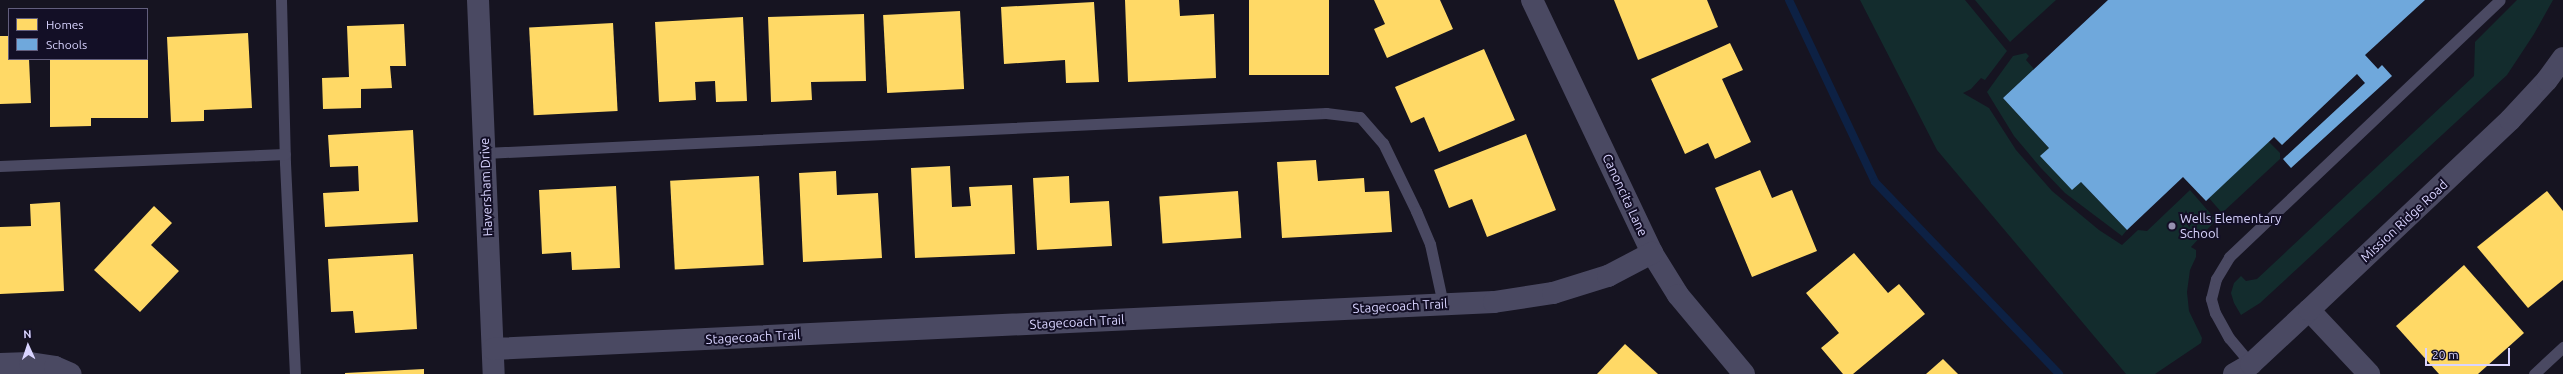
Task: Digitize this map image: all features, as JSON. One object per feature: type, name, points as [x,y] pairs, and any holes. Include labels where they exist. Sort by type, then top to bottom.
[{"type":"street","name":"Haversham Drive","points":[[478,0],[494,374]]},
{"type":"street","name":"Canoncita Lane","points":[[1532,0],[1652,253],[1678,295],[1744,374]]},
{"type":"street","name":"Mission Ridge Road","points":[[2242,369],[2309,310],[2510,120],[2548,80],[2563,58]]},
{"type":"street","name":"Stagecoach Trail","points":[[493,350],[1494,302],[1553,293],[1608,276],[1652,253]]},
{"type":"street","points":[[2309,310],[2369,374]]},
{"type":"street","points":[[0,364],[30,363],[55,367],[71,374]]},
{"type":"lane","points":[[281,0],[285,154],[295,374]]},
{"type":"lane","points":[[2242,369],[2230,338],[2215,313],[2211,298],[2216,278],[2229,257],[2500,0]]},
{"type":"lane","points":[[485,153],[1326,113],[1360,117],[1384,143],[1416,211],[1430,244],[1443,304]]},
{"type":"lane","points":[[0,166],[285,154]]},
{"type":"lane","points":[[2534,374],[2563,347]]},
{"type":"green space","points":[[1860,0],[1965,0],[2007,51],[1985,80],[1981,78],[1971,89],[1963,93],[1989,108],[2016,150],[2052,191],[2099,230],[2122,245],[2138,230],[2147,231],[2190,190],[2216,220],[2191,247],[2196,250],[2196,257],[2190,270],[2187,292],[2189,311],[2202,338],[2201,343],[2155,374],[2126,374],[1937,150]]},
{"type":"green space","points":[[1975,0],[2056,0],[2010,42]]},
{"type":"green space","points":[[2517,0],[2553,0],[2534,34],[2507,75],[2260,303],[2241,315],[2234,303],[2231,293],[2234,283],[2241,276],[2246,281],[2257,279],[2474,76],[2475,42]]},
{"type":"green space","points":[[2026,53],[2029,56],[2026,60],[2034,69],[2003,98],[2049,148],[2041,156],[2081,182],[2127,230],[2122,236],[2065,193],[2040,167],[2014,136],[1987,92],[2013,56]]},
{"type":"green space","points":[[2268,141],[2280,153],[2280,159],[2222,213],[2209,198]]},
{"type":"building: Homes","points":[[1125,0],[1179,0],[1180,16],[1214,14],[1216,78],[1128,82]]},
{"type":"building: Homes","points":[[1249,0],[1329,0],[1329,75],[1249,75]]},
{"type":"building: Homes","points":[[1374,0],[1440,0],[1453,29],[1387,58],[1374,29],[1385,24]]},
{"type":"building: Homes","points":[[1614,0],[1707,0],[1718,27],[1638,60]]},
{"type":"building: Homes","points":[[1094,2],[1099,82],[1066,83],[1065,60],[1004,64],[1001,7]]},
{"type":"building: Homes","points":[[960,11],[964,89],[887,93],[883,15]]},
{"type":"building: Homes","points":[[864,14],[866,81],[811,82],[812,100],[771,102],[768,17]]},
{"type":"building: Homes","points":[[743,17],[747,101],[716,102],[715,81],[695,82],[696,100],[659,102],[655,22]]},
{"type":"building: Homes","points":[[613,23],[618,111],[534,115],[529,27]]},
{"type":"building: Homes","points":[[404,24],[406,66],[390,66],[392,88],[361,89],[361,108],[323,109],[322,78],[349,77],[347,26]]},
{"type":"building: Homes","points":[[248,33],[252,108],[204,110],[204,121],[171,122],[167,37]]},
{"type":"building: Homes","points":[[0,36],[8,36],[8,60],[29,60],[31,103],[0,104]]},
{"type":"building: Homes","points":[[1730,43],[1743,70],[1722,79],[1751,142],[1715,159],[1708,143],[1685,154],[1651,79]]},
{"type":"building: Homes","points":[[1484,49],[1515,120],[1439,152],[1424,117],[1411,123],[1395,87]]},
{"type":"building: Homes","points":[[50,60],[148,60],[148,118],[91,118],[91,126],[50,127]]},
{"type":"building: Homes","points":[[413,130],[418,222],[325,227],[323,193],[359,191],[358,166],[330,167],[328,135]]},
{"type":"building: Homes","points":[[1526,134],[1556,210],[1487,237],[1472,199],[1449,208],[1434,170]]},
{"type":"building: Homes","points":[[1316,160],[1318,181],[1364,178],[1365,192],[1389,191],[1392,232],[1282,238],[1277,162]]},
{"type":"building: Homes","points":[[950,166],[952,207],[971,206],[969,187],[1012,185],[1015,254],[915,258],[911,168]]},
{"type":"building: Homes","points":[[1760,170],[1772,198],[1792,190],[1817,251],[1752,277],[1715,188]]},
{"type":"building: Homes","points":[[836,171],[837,195],[878,193],[882,258],[803,262],[799,173]]},
{"type":"building: Homes","points":[[759,176],[764,265],[675,270],[670,181]]},
{"type":"building: Homes","points":[[1069,176],[1070,203],[1109,201],[1112,246],[1037,250],[1033,178]]},
{"type":"building: Homes","points":[[616,186],[620,268],[572,270],[571,252],[542,254],[539,190]]},
{"type":"building: Homes","points":[[1238,191],[1241,238],[1162,243],[1159,197]]},
{"type":"building: Homes","points":[[2547,191],[2563,211],[2563,280],[2528,308],[2477,247]]},
{"type":"building: Homes","points":[[60,202],[64,291],[0,294],[0,227],[31,226],[30,204]]},
{"type":"building: Homes","points":[[154,206],[172,223],[151,245],[179,271],[140,312],[94,270]]},
{"type":"building: Homes","points":[[1854,253],[1888,293],[1899,284],[1925,314],[1853,374],[1843,374],[1821,348],[1839,333],[1806,293]]},
{"type":"building: Homes","points":[[413,254],[417,329],[355,333],[353,311],[331,312],[328,259]]},
{"type":"building: Homes","points":[[2464,265],[2524,333],[2478,374],[2439,374],[2396,326]]},
{"type":"building: Homes","points":[[1625,344],[1658,374],[1597,374]]},
{"type":"building: Homes","points":[[1943,359],[1958,374],[1926,374]]},
{"type":"building: Homes","points":[[424,369],[424,374],[345,374],[345,373]]},
{"type":"building: Schools","points":[[2108,0],[2425,0],[2365,55],[2378,69],[2382,65],[2392,76],[2291,168],[2283,159],[2365,83],[2357,74],[2282,145],[2274,137],[2206,201],[2183,177],[2127,230],[2081,182],[2072,190],[2040,156],[2049,148],[2003,98]]},
{"type":"waterway","points":[[1789,0],[1875,182],[2059,374]]},
{"type":"place","name":"Wells Elementary School","points":[[2172,226]]}]
